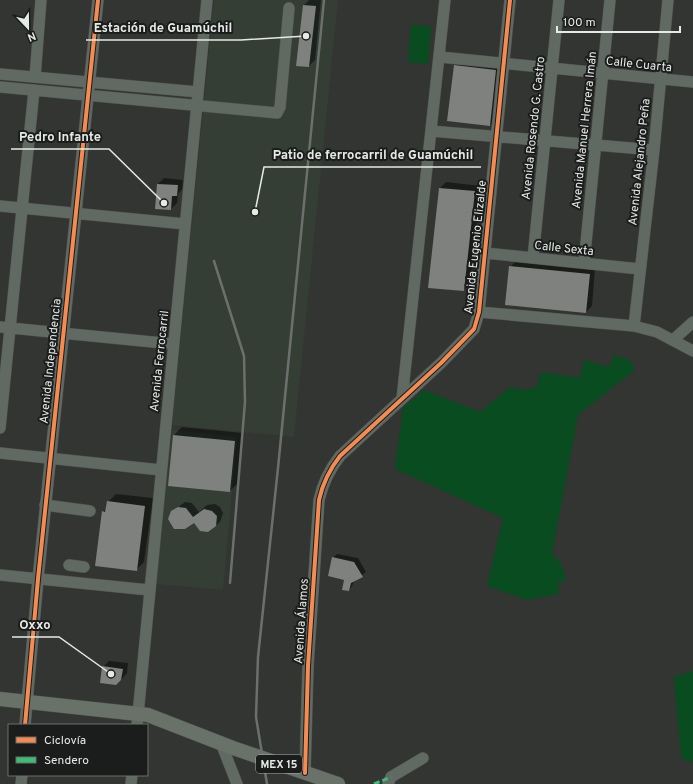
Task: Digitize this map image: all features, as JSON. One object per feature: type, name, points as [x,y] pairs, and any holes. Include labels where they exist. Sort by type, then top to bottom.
[{"type":"main road","name":"MEX 15","points":[[0,699],[27,701],[137,719],[221,743],[338,784]]},
{"type":"street","points":[[35,77],[41,0]]},
{"type":"street","name":"Avenida Independencia","points":[[25,724],[50,458],[98,0]]},
{"type":"street","name":"Avenida Ferrocarril","points":[[137,719],[207,0]]},
{"type":"street","points":[[402,399],[445,0]]},
{"type":"street","name":"Avenida Eugenio Elizalde","points":[[402,399],[441,363],[476,327],[479,312],[510,0]]},
{"type":"street","name":"Avenida Rosendo G. Castro","points":[[533,258],[559,0]]},
{"type":"street","name":"Avenida Manuel Herrera Imán","points":[[584,263],[610,0]]},
{"type":"street","name":"Avenida Alejandro Peña","points":[[634,326],[654,150],[668,0]]},
{"type":"street","points":[[0,87],[276,113],[278,111],[290,8]]},
{"type":"street","name":"Calle Cuarta","points":[[440,57],[693,82]]},
{"type":"street","points":[[0,74],[198,92]]},
{"type":"street","points":[[0,428],[5,328],[22,208],[34,90]]},
{"type":"street","points":[[431,131],[654,150]]},
{"type":"street","points":[[0,206],[185,224]]},
{"type":"street","name":"Calle Sexta","points":[[485,253],[640,269]]},
{"type":"street","points":[[479,312],[634,326],[650,329],[693,351]]},
{"type":"street","points":[[673,340],[693,322]]},
{"type":"street","points":[[5,328],[173,344]]},
{"type":"street","name":"Avenida Álamos","points":[[305,773],[308,666],[319,500],[328,472],[340,456],[402,399]]},
{"type":"street","points":[[0,453],[161,470]]},
{"type":"street","points":[[46,505],[90,511]]},
{"type":"street","points":[[69,565],[84,567]]},
{"type":"street","points":[[0,575],[150,590]]},
{"type":"street","points":[[221,743],[238,784]]},
{"type":"street","points":[[388,784],[391,777],[422,758]]},
{"type":"shaded area","points":[[214,0],[338,0],[294,437],[172,425]]},
{"type":"shaded area","points":[[172,430],[237,437],[223,590],[156,584]]},
{"type":"green space","points":[[411,25],[431,26],[428,64],[408,62]]},
{"type":"green space","points":[[614,355],[630,360],[635,370],[578,415],[552,554],[562,564],[566,581],[558,582],[559,594],[527,600],[487,586],[503,518],[395,469],[403,408],[424,390],[480,412],[510,387],[524,390],[537,387],[541,372],[580,378],[584,360],[609,367]]},
{"type":"green space","points":[[693,671],[693,761],[689,762],[681,757],[674,677]]},
{"type":"building","points":[[303,5],[316,6],[309,67],[296,66]]},
{"type":"building","points":[[454,65],[496,70],[490,126],[447,121]]},
{"type":"building","points":[[157,184],[178,185],[177,196],[172,196],[171,210],[155,209]]},
{"type":"building","points":[[439,188],[475,191],[464,291],[428,288]]},
{"type":"building","points":[[509,266],[590,274],[586,313],[505,305]]},
{"type":"building","points":[[173,435],[235,441],[230,492],[168,486]]},
{"type":"building","points":[[107,501],[145,506],[137,571],[95,566],[102,511],[105,512]]},
{"type":"building","points":[[178,507],[186,508],[193,517],[204,509],[212,511],[217,516],[216,526],[208,532],[200,531],[194,523],[185,529],[174,529],[168,519],[171,511]]},
{"type":"building","points":[[332,557],[354,562],[363,577],[351,583],[349,591],[342,590],[344,580],[328,576]]},
{"type":"building","points":[[102,666],[123,669],[121,680],[116,685],[100,683]]},
{"type":"railway","points":[[267,784],[256,717],[258,657],[324,0]]},
{"type":"railway","points":[[214,261],[244,356],[245,402],[230,583]]},
{"type":"marked path","points":[[374,784],[391,777]]},
{"type":"cycle path","points":[[25,724],[38,579],[98,0]]},
{"type":"cycle path","points":[[305,773],[308,666],[319,500],[327,476],[340,456],[441,363],[474,329],[479,312],[510,0]]},
{"type":"place","name":"Estación de Guamúchil","points":[[306,36]]},
{"type":"place","name":"Pedro Infante","points":[[164,203]]},
{"type":"place","name":"Patio de ferrocarril de Guamúchil","points":[[255,212]]},
{"type":"place","name":"Oxxo","points":[[111,674]]}]
